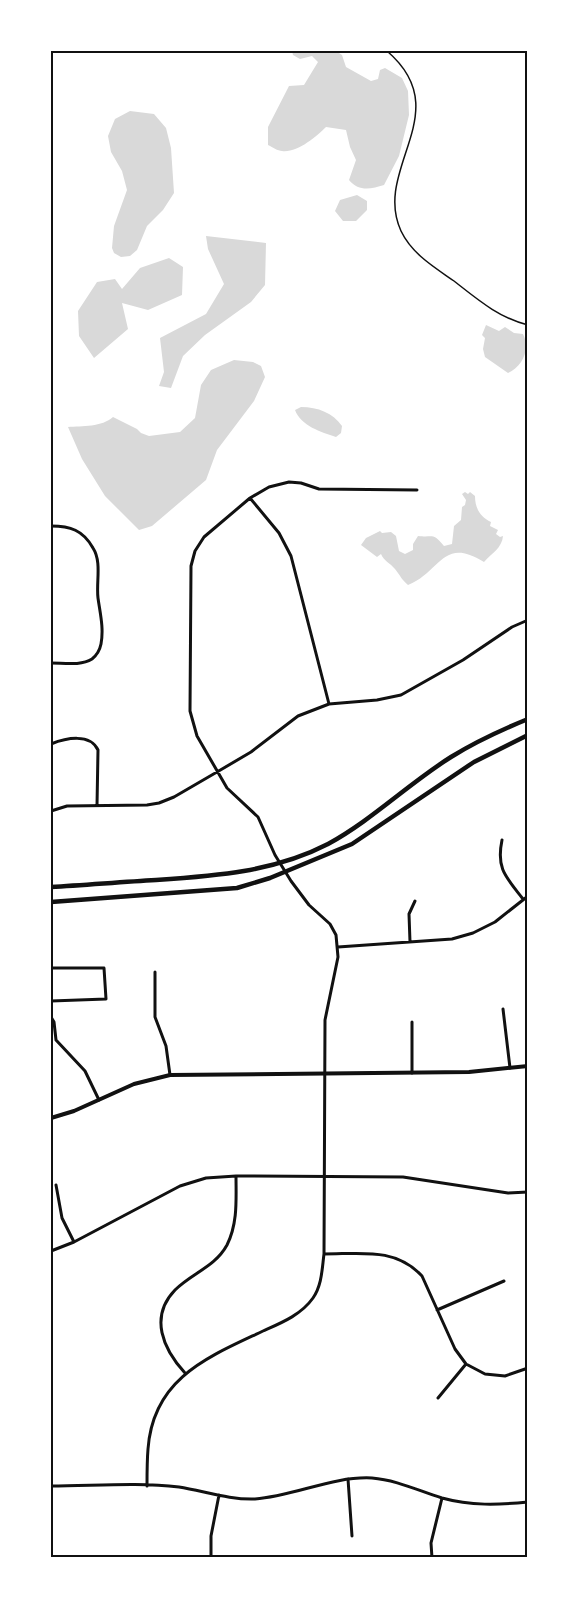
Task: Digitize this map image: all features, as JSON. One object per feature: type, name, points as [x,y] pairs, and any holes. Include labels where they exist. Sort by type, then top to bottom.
[{"type":"main road","points":[[51,887],[210,877],[251,872],[280,862],[326,845],[364,822],[451,757],[497,732],[528,719]]},
{"type":"main road","points":[[51,902],[237,888],[286,873],[352,844],[474,762],[528,735]]},
{"type":"street","points":[[147,1486],[148,1447],[153,1421],[166,1394],[184,1373],[208,1356],[288,1320],[302,1310],[320,1285],[324,1254],[325,1020],[338,947],[336,935],[330,924],[309,905],[286,873],[258,817],[227,788],[197,736],[190,711],[191,566],[195,551],[204,537],[250,498],[269,487],[289,482],[319,489],[417,490]]},
{"type":"street","points":[[250,498],[279,533],[291,556],[329,704]]},
{"type":"street","points":[[51,526],[66,526],[78,530],[93,548],[98,564],[98,596],[102,633],[100,649],[91,660],[77,663],[51,663]]},
{"type":"street","points":[[51,811],[67,806],[159,803],[174,797],[251,752],[298,716],[329,704],[377,700],[400,694],[463,660],[512,627],[528,620]]},
{"type":"street","points":[[51,744],[63,739],[87,739],[95,743],[98,750],[98,806]]},
{"type":"street","points":[[502,840],[500,862],[505,874],[523,899]]},
{"type":"street","points":[[338,947],[452,939],[473,933],[495,922],[528,896]]},
{"type":"street","points":[[411,942],[409,914],[415,901]]},
{"type":"street","points":[[51,968],[104,968],[106,999],[51,1001]]},
{"type":"street","points":[[154,972],[155,1017],[166,1046],[170,1075]]},
{"type":"street","points":[[503,1009],[510,1068]]},
{"type":"street","points":[[51,1017],[54,1022],[56,1040],[86,1071],[99,1100]]},
{"type":"street","points":[[412,1022],[412,1073]]},
{"type":"street","points":[[51,1118],[74,1111],[134,1084],[170,1075],[469,1072],[528,1066]]},
{"type":"street","points":[[184,1373],[171,1358],[164,1345],[161,1329],[163,1313],[167,1300],[176,1289],[211,1265],[228,1243],[236,1219],[236,1176]]},
{"type":"street","points":[[51,1251],[74,1242],[180,1186],[206,1178],[236,1176],[403,1177],[508,1193],[528,1192]]},
{"type":"street","points":[[56,1185],[62,1218],[74,1242]]},
{"type":"street","points":[[324,1254],[382,1254],[402,1259],[422,1276],[455,1349],[466,1364],[484,1374],[505,1376],[528,1368]]},
{"type":"street","points":[[437,1310],[504,1281]]},
{"type":"street","points":[[438,1398],[466,1364]]},
{"type":"street","points":[[51,1485],[178,1487],[219,1495],[255,1498],[348,1479],[370,1478],[391,1480],[442,1498],[467,1504],[492,1506],[528,1502]]},
{"type":"street","points":[[348,1479],[352,1536]]},
{"type":"street","points":[[211,1558],[211,1536],[219,1495]]},
{"type":"street","points":[[432,1558],[431,1544],[442,1498]]},
{"type":"path","points":[[387,51],[408,75],[416,106],[416,123],[395,191],[396,212],[402,232],[417,253],[484,304],[500,315],[528,325]]},
{"type":"shaded area","points":[[292,51],[336,51],[342,55],[346,67],[371,81],[378,79],[380,70],[385,68],[402,78],[408,91],[409,115],[399,156],[384,185],[361,188],[349,180],[356,160],[346,130],[326,127],[306,144],[294,150],[279,150],[268,145],[268,127],[289,86],[304,85],[318,62],[312,56],[300,59],[293,55]]},
{"type":"shaded area","points":[[130,111],[154,114],[166,128],[171,148],[174,193],[163,210],[147,226],[137,250],[130,256],[121,257],[114,253],[112,248],[114,226],[127,190],[122,171],[111,152],[108,136],[115,119]]},
{"type":"shaded area","points":[[357,195],[367,201],[367,210],[356,221],[343,221],[335,211],[340,200]]},
{"type":"shaded area","points":[[206,236],[266,243],[265,285],[251,302],[205,335],[183,356],[171,388],[159,386],[164,372],[160,338],[206,314],[224,284],[208,249]]},
{"type":"shaded area","points":[[169,258],[183,267],[182,295],[148,310],[122,303],[128,329],[94,358],[79,336],[78,311],[97,282],[115,279],[122,289],[140,268]]},
{"type":"shaded area","points":[[486,325],[499,331],[505,327],[514,333],[523,334],[526,346],[524,357],[508,373],[485,357],[483,349],[485,338],[482,335]]},
{"type":"shaded area","points":[[234,360],[253,362],[261,366],[265,377],[254,401],[217,450],[206,480],[152,526],[139,530],[105,496],[82,459],[68,427],[98,424],[113,417],[149,436],[180,432],[195,418],[201,385],[211,370]]},
{"type":"shaded area","points":[[301,407],[313,408],[330,414],[342,426],[341,433],[336,437],[307,424],[295,410]]},
{"type":"shaded area","points":[[465,492],[468,494],[470,492],[475,496],[479,512],[491,522],[490,526],[498,530],[496,534],[503,536],[499,547],[484,562],[470,555],[450,554],[408,585],[381,554],[377,557],[361,545],[366,538],[380,531],[382,533],[391,532],[396,536],[399,551],[405,554],[413,550],[413,544],[418,536],[433,536],[444,546],[452,544],[454,526],[461,520],[462,507],[465,505],[466,500],[462,494]]}]
